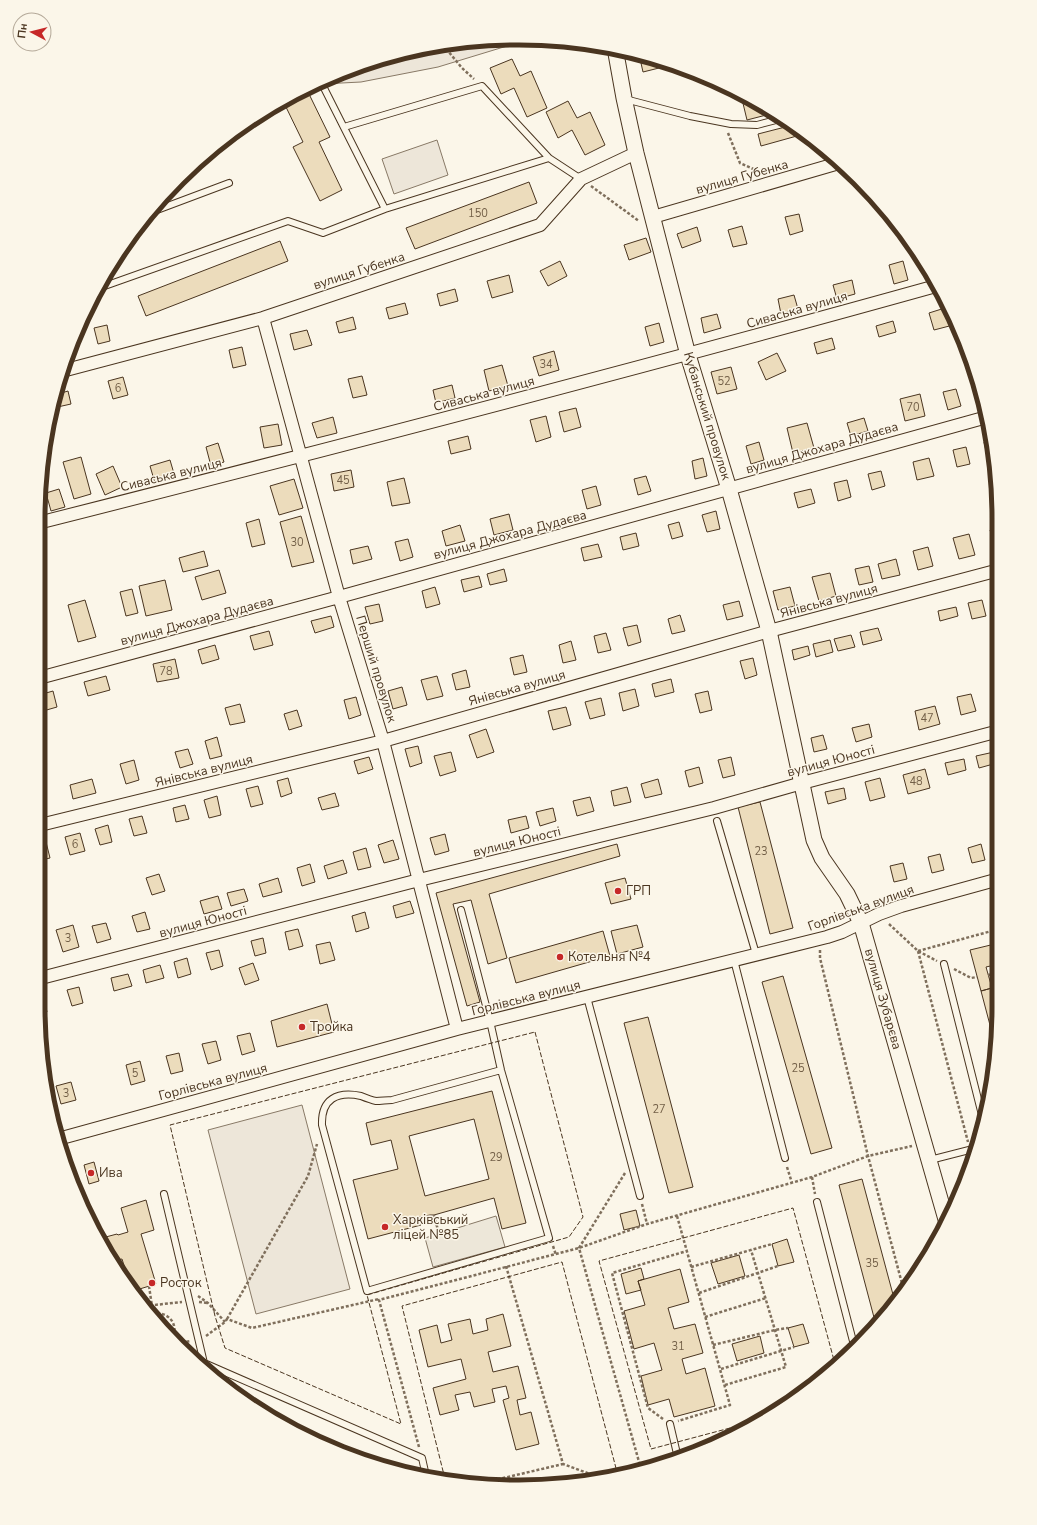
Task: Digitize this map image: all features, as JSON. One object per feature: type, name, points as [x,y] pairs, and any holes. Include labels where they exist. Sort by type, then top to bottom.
[{"type":"street","name":"Кубанський провулок","points":[[616,55],[649,221],[729,489],[769,631],[802,783]]},
{"type":"street","name":"вулиця Губенка","points":[[69,369],[263,318],[540,225],[581,179],[636,153]]},
{"type":"street","name":"вулиця Губенка","points":[[649,221],[833,165]]},
{"type":"street","name":"Сиваська вулиця","points":[[45,521],[688,355],[932,287]]},
{"type":"street","name":"Перший провулок","points":[[263,318],[339,597],[384,741],[457,1029]]},
{"type":"street","name":"вулиця Джохара Дудаєва","points":[[45,676],[339,597],[981,419]]},
{"type":"street","name":"Янівська вулиця","points":[[45,824],[384,741],[769,631],[992,572]]},
{"type":"street","name":"вулиця Юності","points":[[45,977],[419,880],[706,810],[992,733]]},
{"type":"street","name":"вулиця Зубарєва","points":[[802,783],[817,849],[847,894],[861,924],[944,1213]]},
{"type":"street","name":"Горлівська вулиця","points":[[63,1137],[457,1029],[827,937],[901,906],[992,881]]},
{"type":"lane","points":[[344,127],[482,86],[549,158],[581,179]]},
{"type":"lane","points":[[324,87],[385,209]]},
{"type":"lane","points":[[624,98],[690,116],[724,123],[757,125],[775,120]]},
{"type":"lane","points":[[108,284],[288,221],[323,233],[385,209],[549,158]]},
{"type":"lane","points":[[162,207],[229,183]]},
{"type":"lane","points":[[717,821],[756,954]]},
{"type":"lane","points":[[461,910],[490,1021],[501,1070],[549,1238],[367,1292],[322,1125],[322,1114],[325,1104],[333,1098],[350,1095],[375,1101],[392,1100],[501,1070]]},
{"type":"lane","points":[[734,960],[785,1158]]},
{"type":"lane","points":[[944,964],[981,1109]]},
{"type":"lane","points":[[587,997],[640,1196]]},
{"type":"lane","points":[[930,1160],[970,1150]]},
{"type":"lane","points":[[164,1194],[203,1360]]},
{"type":"lane","points":[[817,1202],[853,1341]]},
{"type":"lane","points":[[208,1364],[422,1458],[425,1471]]},
{"type":"lane","points":[[670,1424],[677,1453]]},
{"type":"path","points":[[447,51],[462,68],[482,86]]},
{"type":"path","points":[[724,123],[740,163],[779,181]]},
{"type":"path","points":[[581,179],[649,221]]},
{"type":"path","points":[[879,914],[918,951],[971,1146]]},
{"type":"path","points":[[918,951],[992,931]]},
{"type":"path","points":[[827,937],[820,947],[820,958],[868,1156],[902,1284]]},
{"type":"path","points":[[988,975],[992,975]]},
{"type":"path","points":[[185,1342],[199,1341],[226,1320],[308,1176],[322,1125]]},
{"type":"path","points":[[208,1303],[226,1320],[252,1328],[379,1300],[579,1248],[647,1224],[812,1177],[868,1156],[912,1146]]},
{"type":"path","points":[[785,1158],[792,1183]]},
{"type":"path","points":[[631,1163],[579,1248],[640,1464]]},
{"type":"path","points":[[812,1177],[817,1202]]},
{"type":"path","points":[[640,1196],[647,1224]]},
{"type":"path","points":[[434,1215],[439,1234]]},
{"type":"path","points":[[677,1216],[721,1369],[730,1405],[670,1424],[648,1408],[612,1273],[687,1251]]},
{"type":"path","points":[[691,1267],[772,1244]]},
{"type":"path","points":[[725,1385],[786,1367],[751,1250]]},
{"type":"path","points":[[506,1266],[563,1464]]},
{"type":"path","points":[[699,1293],[759,1274],[778,1266]]},
{"type":"path","points":[[149,1286],[151,1305]]},
{"type":"path","points":[[705,1317],[766,1298]]},
{"type":"path","points":[[379,1300],[422,1458]]},
{"type":"path","points":[[151,1305],[190,1302]]},
{"type":"path","points":[[158,1313],[163,1313],[168,1316],[174,1325],[174,1331]]},
{"type":"path","points":[[713,1345],[788,1328]]},
{"type":"path","points":[[721,1369],[794,1347]]},
{"type":"path","points":[[498,1479],[563,1464],[591,1474]]},
{"type":"shaded area","points":[[509,45],[438,67],[361,82],[332,84],[366,70],[426,54],[457,49]]},
{"type":"shaded area","points":[[437,140],[448,175],[394,194],[382,159]]},
{"type":"shaded area","points":[[302,1105],[350,1289],[256,1314],[208,1130]]},
{"type":"shaded area","points":[[496,1216],[505,1247],[433,1267],[425,1238]]},
{"type":"building","points":[[512,59],[520,76],[531,71],[547,108],[527,117],[514,88],[501,94],[490,68]]},
{"type":"building","points":[[645,62],[662,67],[643,72],[641,63]]},
{"type":"building","points":[[309,94],[330,137],[319,142],[342,190],[320,201],[293,147],[303,142],[286,106]]},
{"type":"building","points":[[568,101],[577,118],[590,112],[605,145],[585,155],[572,130],[558,138],[546,112]]},
{"type":"building","points":[[743,102],[766,115],[747,120]]},
{"type":"building","points":[[785,127],[797,136],[761,146],[758,134]]},
{"type":"building","points":[[529,182],[537,203],[415,249],[406,228]]},
{"type":"building","points":[[799,214],[803,231],[790,235],[785,217]]},
{"type":"building","points":[[742,226],[747,244],[733,247],[728,230]]},
{"type":"building","points":[[697,227],[701,241],[682,248],[677,234]]},
{"type":"building","points":[[646,238],[651,252],[629,260],[624,245]]},
{"type":"building","points":[[280,241],[288,261],[146,316],[138,296]]},
{"type":"building","points":[[560,261],[567,276],[548,286],[540,271]]},
{"type":"building","points":[[903,261],[908,280],[894,284],[889,265]]},
{"type":"building","points":[[509,275],[513,292],[492,298],[487,281]]},
{"type":"building","points":[[852,280],[855,294],[837,299],[833,285]]},
{"type":"building","points":[[455,289],[458,301],[440,306],[437,294]]},
{"type":"building","points":[[794,295],[798,309],[781,314],[778,299]]},
{"type":"building","points":[[405,303],[408,314],[389,319],[386,308]]},
{"type":"building","points":[[943,309],[951,326],[934,330],[929,313]]},
{"type":"building","points":[[717,314],[721,328],[704,333],[701,318]]},
{"type":"building","points":[[353,317],[356,329],[339,333],[336,322]]},
{"type":"building","points":[[893,321],[896,332],[879,337],[876,326]]},
{"type":"building","points":[[659,323],[664,342],[650,346],[645,327]]},
{"type":"building","points":[[107,325],[110,341],[98,344],[94,328]]},
{"type":"building","points":[[307,330],[312,345],[294,350],[290,334]]},
{"type":"building","points":[[832,338],[835,349],[817,354],[814,343]]},
{"type":"building","points":[[242,347],[246,365],[233,368],[229,350]]},
{"type":"building","points":[[554,351],[559,370],[539,376],[533,357]]},
{"type":"building","points":[[777,353],[786,371],[766,380],[758,362]]},
{"type":"building","points":[[502,365],[508,386],[489,391],[484,370]]},
{"type":"building","points":[[731,367],[737,389],[717,394],[711,372]]},
{"type":"building","points":[[362,376],[367,395],[353,398],[348,379]]},
{"type":"building","points":[[123,377],[128,395],[113,399],[108,381]]},
{"type":"building","points":[[452,385],[455,398],[436,403],[433,390]]},
{"type":"building","points":[[956,389],[961,406],[948,410],[943,392]]},
{"type":"building","points":[[68,391],[71,404],[58,407],[61,396],[62,393]]},
{"type":"building","points":[[920,394],[925,416],[905,421],[900,399]]},
{"type":"building","points":[[576,408],[581,427],[564,432],[559,412]]},
{"type":"building","points":[[546,416],[551,437],[536,442],[530,420]]},
{"type":"building","points":[[333,417],[337,433],[317,438],[312,423]]},
{"type":"building","points":[[864,418],[868,431],[851,436],[847,423]]},
{"type":"building","points":[[807,423],[814,448],[793,453],[787,428]]},
{"type":"building","points":[[278,424],[282,445],[264,448],[260,427]]},
{"type":"building","points":[[468,436],[471,449],[451,454],[448,441]]},
{"type":"building","points":[[759,442],[764,460],[751,464],[746,446]]},
{"type":"building","points":[[984,442],[986,442],[988,460],[988,460]]},
{"type":"building","points":[[218,443],[224,462],[211,466],[206,447]]},
{"type":"building","points":[[966,447],[970,464],[957,467],[953,450]]},
{"type":"building","points":[[81,457],[91,494],[74,499],[63,462]]},
{"type":"building","points":[[703,458],[707,476],[695,479],[692,461]]},
{"type":"building","points":[[929,458],[934,476],[917,480],[913,462]]},
{"type":"building","points":[[170,460],[175,477],[155,483],[150,466]]},
{"type":"building","points":[[113,466],[122,487],[105,495],[96,474]]},
{"type":"building","points":[[351,470],[354,487],[334,491],[331,474]]},
{"type":"building","points":[[881,471],[885,486],[872,490],[868,474]]},
{"type":"building","points":[[646,476],[651,491],[638,495],[634,479]]},
{"type":"building","points":[[404,478],[410,503],[392,506],[387,482]]},
{"type":"building","points":[[294,479],[303,508],[279,515],[270,486]]},
{"type":"building","points":[[847,480],[851,497],[838,501],[834,483]]},
{"type":"building","points":[[596,486],[601,505],[587,509],[582,490]]},
{"type":"building","points":[[59,489],[65,507],[51,511],[46,493]]},
{"type":"building","points":[[811,489],[815,503],[798,508],[794,493]]},
{"type":"building","points":[[716,511],[720,529],[707,532],[702,515]]},
{"type":"building","points":[[509,514],[513,530],[494,535],[490,519]]},
{"type":"building","points":[[301,516],[314,562],[292,567],[280,522]]},
{"type":"building","points":[[259,519],[265,544],[252,547],[246,523]]},
{"type":"building","points":[[679,522],[683,536],[672,539],[668,525]]},
{"type":"building","points":[[460,525],[465,541],[446,546],[442,531]]},
{"type":"building","points":[[636,533],[639,546],[623,550],[620,537]]},
{"type":"building","points":[[969,534],[975,555],[959,559],[953,538]]},
{"type":"building","points":[[408,539],[413,557],[400,561],[395,542]]},
{"type":"building","points":[[598,544],[602,557],[584,561],[581,548]]},
{"type":"building","points":[[368,546],[372,559],[353,564],[350,550]]},
{"type":"building","points":[[928,547],[933,566],[918,570],[913,551]]},
{"type":"building","points":[[204,551],[208,566],[183,572],[179,558]]},
{"type":"building","points":[[896,559],[900,575],[882,579],[878,564]]},
{"type":"building","points":[[869,566],[873,582],[859,585],[855,569]]},
{"type":"building","points":[[504,569],[507,581],[490,585],[487,574]]},
{"type":"building","points":[[219,570],[226,593],[202,600],[195,577]]},
{"type":"building","points":[[830,573],[836,596],[819,601],[812,577]]},
{"type":"building","points":[[479,576],[482,587],[464,592],[461,580]]},
{"type":"building","points":[[165,580],[172,610],[146,616],[139,586]]},
{"type":"building","points":[[435,587],[440,604],[426,608],[422,591]]},
{"type":"building","points":[[790,587],[795,606],[778,610],[773,591]]},
{"type":"building","points":[[132,589],[138,613],[126,616],[120,592]]},
{"type":"building","points":[[85,600],[96,637],[78,642],[68,605]]},
{"type":"building","points":[[982,600],[986,616],[972,619],[968,603]]},
{"type":"building","points":[[739,601],[743,616],[727,620],[723,605]]},
{"type":"building","points":[[379,604],[383,621],[370,624],[365,607]]},
{"type":"building","points":[[956,607],[958,616],[940,621],[938,611]]},
{"type":"building","points":[[680,615],[685,631],[672,634],[668,619]]},
{"type":"building","points":[[331,616],[334,627],[315,633],[311,621]]},
{"type":"building","points":[[637,625],[641,642],[628,646],[623,628]]},
{"type":"building","points":[[878,628],[882,640],[863,645],[860,632]]},
{"type":"building","points":[[269,631],[273,645],[254,650],[250,636]]},
{"type":"building","points":[[606,633],[611,650],[598,653],[594,636]]},
{"type":"building","points":[[851,635],[855,647],[838,651],[834,639]]},
{"type":"building","points":[[830,640],[833,652],[816,657],[813,644]]},
{"type":"building","points":[[571,641],[576,660],[563,663],[559,645]]},
{"type":"building","points":[[215,645],[219,659],[202,664],[198,650]]},
{"type":"building","points":[[808,646],[810,655],[794,660],[792,650]]},
{"type":"building","points":[[523,655],[527,672],[514,675],[510,658]]},
{"type":"building","points":[[753,658],[757,675],[745,679],[740,661]]},
{"type":"building","points":[[175,659],[179,678],[157,682],[153,664]]},
{"type":"building","points":[[466,670],[470,687],[456,690],[452,674]]},
{"type":"building","points":[[106,676],[110,690],[88,696],[84,682]]},
{"type":"building","points":[[437,676],[443,696],[427,700],[421,680]]},
{"type":"building","points":[[671,679],[674,692],[655,697],[652,684]]},
{"type":"building","points":[[402,687],[407,705],[393,709],[388,691]]},
{"type":"building","points":[[635,689],[639,706],[623,711],[619,693]]},
{"type":"building","points":[[53,691],[57,707],[45,710],[45,693]]},
{"type":"building","points":[[708,691],[712,710],[700,713],[695,694]]},
{"type":"building","points":[[971,694],[976,711],[961,715],[957,697]]},
{"type":"building","points":[[356,697],[361,715],[349,719],[344,700]]},
{"type":"building","points":[[601,698],[605,715],[590,719],[585,702]]},
{"type":"building","points":[[240,704],[245,722],[230,725],[225,708]]},
{"type":"building","points":[[935,706],[940,724],[919,730],[915,711]]},
{"type":"building","points":[[566,707],[571,725],[553,730],[548,711]]},
{"type":"building","points":[[297,710],[302,726],[289,730],[284,714]]},
{"type":"building","points":[[869,724],[872,737],[856,742],[852,728]]},
{"type":"building","points":[[486,729],[494,752],[477,758],[469,735]]},
{"type":"building","points":[[823,735],[827,749],[814,752],[811,738]]},
{"type":"building","points":[[217,737],[222,756],[210,759],[205,741]]},
{"type":"building","points":[[418,746],[422,763],[410,767],[405,749]]},
{"type":"building","points":[[188,749],[193,764],[180,768],[175,752]]},
{"type":"building","points":[[451,752],[456,771],[440,776],[434,756]]},
{"type":"building","points":[[992,752],[992,764],[979,768],[976,756]]},
{"type":"building","points":[[369,757],[373,769],[358,774],[354,761]]},
{"type":"building","points":[[731,757],[735,775],[723,778],[718,760]]},
{"type":"building","points":[[964,759],[966,770],[948,775],[945,763]]},
{"type":"building","points":[[134,760],[139,780],[126,784],[120,764]]},
{"type":"building","points":[[699,767],[703,783],[689,787],[685,771]]},
{"type":"building","points":[[925,769],[930,788],[908,794],[903,775]]},
{"type":"building","points":[[288,778],[292,793],[281,797],[277,781]]},
{"type":"building","points":[[880,778],[885,797],[870,801],[865,782]]},
{"type":"building","points":[[92,779],[96,793],[73,799],[70,785]]},
{"type":"building","points":[[658,779],[662,794],[645,798],[641,784]]},
{"type":"building","points":[[258,786],[263,804],[251,807],[246,789]]},
{"type":"building","points":[[627,787],[631,802],[614,806],[611,791]]},
{"type":"building","points":[[844,788],[846,799],[828,804],[825,792]]},
{"type":"building","points":[[335,793],[339,806],[322,810],[318,798]]},
{"type":"building","points":[[217,796],[221,815],[209,818],[204,800]]},
{"type":"building","points":[[590,797],[594,811],[577,816],[573,801]]},
{"type":"building","points":[[760,802],[793,928],[770,934],[738,807]]},
{"type":"building","points":[[185,805],[189,819],[176,822],[173,808]]},
{"type":"building","points":[[553,808],[556,821],[540,826],[536,812]]},
{"type":"building","points":[[142,816],[147,833],[134,836],[129,819]]},
{"type":"building","points":[[526,816],[529,828],[511,833],[508,820]]},
{"type":"building","points":[[108,825],[112,842],[100,845],[95,829]]},
{"type":"building","points":[[80,833],[85,851],[70,855],[65,837]]},
{"type":"building","points":[[445,834],[449,851],[435,855],[430,838]]},
{"type":"building","points":[[393,840],[399,859],[384,863],[378,845]]},
{"type":"building","points":[[45,842],[50,858],[45,859]]},
{"type":"building","points":[[617,844],[620,856],[489,894],[507,958],[488,964],[471,900],[453,904],[480,1002],[467,1006],[436,893]]},
{"type":"building","points":[[981,844],[985,860],[972,863],[968,848]]},
{"type":"building","points":[[366,848],[371,867],[358,870],[353,852]]},
{"type":"building","points":[[940,854],[944,870],[932,873],[928,857]]},
{"type":"building","points":[[343,860],[347,873],[328,879],[324,866]]},
{"type":"building","points":[[903,863],[907,879],[894,882],[890,866]]},
{"type":"building","points":[[310,864],[315,882],[302,886],[297,868]]},
{"type":"building","points":[[159,874],[165,891],[152,895],[146,878]]},
{"type":"building","points":[[278,878],[282,892],[263,897],[259,884]]},
{"type":"building","name":"ГРП","points":[[625,878],[631,899],[611,904],[605,883]]},
{"type":"building","points":[[244,889],[248,901],[231,906],[227,893]]},
{"type":"building","points":[[218,896],[222,909],[204,914],[200,901]]},
{"type":"building","points":[[410,901],[414,913],[396,918],[393,906]]},
{"type":"building","points":[[145,912],[150,929],[137,932],[132,916]]},
{"type":"building","points":[[365,912],[369,928],[356,932],[352,916]]},
{"type":"building","points":[[106,923],[111,939],[97,943],[92,926]]},
{"type":"building","points":[[73,925],[79,947],[63,952],[56,930]]},
{"type":"building","points":[[637,925],[643,947],[617,954],[611,931]]},
{"type":"building","points":[[298,929],[303,946],[289,950],[285,932]]},
{"type":"building","name":"Котельня №4","points":[[603,931],[610,956],[516,983],[509,958]]},
{"type":"building","points":[[263,938],[266,953],[255,956],[251,941]]},
{"type":"building","points":[[330,942],[335,960],[320,964],[316,945]]},
{"type":"building","points":[[992,945],[992,966],[986,967],[992,988],[981,991],[970,950]]},
{"type":"building","points":[[219,950],[223,966],[211,970],[206,953]]},
{"type":"building","points":[[187,958],[191,974],[178,978],[174,962]]},
{"type":"building","points":[[253,963],[259,980],[245,985],[239,968]]},
{"type":"building","points":[[160,965],[164,978],[146,983],[143,970]]},
{"type":"building","points":[[128,974],[132,986],[114,991],[111,978]]},
{"type":"building","points":[[783,976],[832,1148],[811,1154],[762,982]]},
{"type":"building","points":[[79,987],[83,1003],[72,1006],[67,990]]},
{"type":"building","points":[[992,988],[991,1030],[981,991]]},
{"type":"building","name":"Тройка","points":[[327,1004],[334,1032],[277,1047],[271,1021]]},
{"type":"building","points":[[648,1017],[693,1187],[669,1193],[624,1023]]},
{"type":"building","points":[[250,1033],[255,1051],[242,1055],[237,1036]]},
{"type":"building","points":[[216,1041],[221,1060],[208,1064],[202,1044]]},
{"type":"building","points":[[179,1053],[183,1071],[171,1074],[166,1056]]},
{"type":"building","points":[[140,1061],[145,1081],[131,1085],[126,1065]]},
{"type":"building","points":[[71,1082],[76,1100],[61,1104],[56,1086]]},
{"type":"building","points":[[492,1091],[526,1223],[502,1229],[494,1198],[434,1215],[419,1217],[421,1225],[368,1239],[353,1180],[398,1169],[391,1140],[371,1145],[366,1123]],"holes":[[[474,1119],[489,1179],[425,1196],[409,1136]]]},
{"type":"building","name":"Ива","points":[[94,1162],[99,1181],[89,1184],[84,1165]]},
{"type":"building","points":[[862,1179],[893,1296],[874,1319],[839,1185]]},
{"type":"building","points":[[146,1200],[154,1230],[141,1234],[156,1284],[139,1289],[126,1271],[122,1259],[119,1260],[105,1237],[128,1232],[121,1208]]},
{"type":"building","points":[[636,1210],[640,1226],[624,1230],[620,1214]]},
{"type":"building","points":[[787,1239],[794,1262],[778,1266],[772,1244]]},
{"type":"building","points":[[739,1255],[745,1276],[718,1284],[711,1263]]},
{"type":"building","points":[[641,1268],[644,1279],[638,1281],[641,1290],[626,1294],[621,1274]]},
{"type":"building","points":[[680,1269],[689,1302],[668,1308],[674,1329],[695,1324],[703,1353],[682,1359],[686,1374],[705,1368],[715,1406],[674,1417],[669,1399],[648,1405],[641,1376],[662,1370],[654,1343],[634,1349],[624,1311],[645,1305],[638,1281]]},
{"type":"building","points":[[503,1314],[511,1346],[488,1352],[493,1372],[518,1366],[526,1398],[517,1400],[520,1415],[531,1412],[539,1444],[516,1450],[503,1400],[509,1398],[506,1386],[492,1389],[495,1402],[474,1407],[470,1392],[455,1395],[459,1410],[440,1415],[433,1388],[466,1379],[461,1359],[428,1367],[419,1330],[437,1325],[441,1343],[452,1340],[448,1324],[470,1319],[473,1334],[488,1330],[486,1319]]},
{"type":"building","points":[[803,1324],[809,1343],[794,1347],[788,1328]]},
{"type":"building","points":[[760,1336],[764,1353],[737,1361],[732,1344]]},
{"type":"fence","points":[[535,1032],[583,1217],[569,1237],[367,1295],[401,1424],[225,1348],[215,1316],[170,1125],[535,1032]]},
{"type":"fence","points":[[738,1426],[651,1449],[599,1261],[793,1208],[834,1359]]},
{"type":"fence","points":[[444,1474],[402,1306],[562,1262],[616,1470]]},
{"type":"place","name":"ГРП","points":[[618,891]]},
{"type":"place","name":"Котельня №4","points":[[560,957]]},
{"type":"place","name":"Тройка","points":[[302,1027]]},
{"type":"place","name":"Ива","points":[[91,1173]]},
{"type":"place","name":"Харківський ліцей №85","points":[[385,1227]]},
{"type":"place","name":"Росток","points":[[152,1283]]}]
